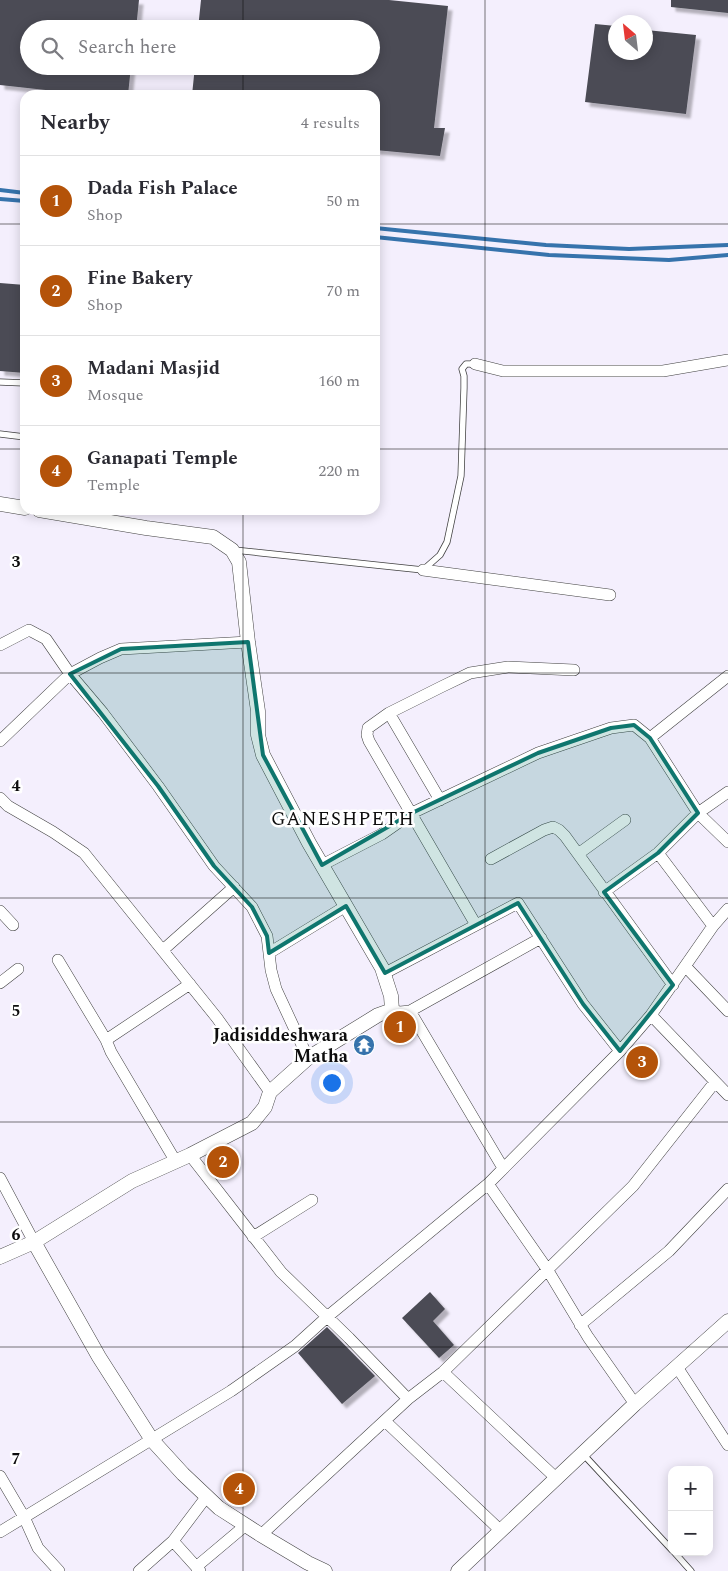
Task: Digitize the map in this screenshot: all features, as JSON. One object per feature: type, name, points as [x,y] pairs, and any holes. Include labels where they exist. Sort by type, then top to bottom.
[{"type":"street","points":[[476,364],[503,372],[663,371],[728,360]]},
{"type":"street","points":[[0,504],[20,507]]},
{"type":"street","points":[[71,515],[213,537],[232,550],[239,562],[258,711],[258,736],[263,755],[322,865],[385,973],[391,996],[392,1010]]},
{"type":"street","points":[[424,570],[610,596]]},
{"type":"street","points":[[0,645],[29,630],[46,640],[70,674],[158,786],[214,866],[252,907],[268,936],[271,970],[276,989],[308,1058]]},
{"type":"street","points":[[0,741],[70,674],[121,649],[248,642]]},
{"type":"street","points":[[476,925],[374,749],[367,735],[368,728],[389,713],[470,673],[508,667],[574,670]]},
{"type":"street","points":[[650,738],[728,676]]},
{"type":"street","points":[[389,713],[440,800]]},
{"type":"street","points":[[322,865],[382,834],[412,813],[538,753],[611,728],[634,724],[650,738],[698,813],[728,842]]},
{"type":"street","points":[[604,892],[658,853],[698,813],[728,792]]},
{"type":"street","points":[[0,798],[8,806],[53,832],[84,853],[217,1018],[270,1092]]},
{"type":"street","points":[[578,854],[625,820]]},
{"type":"street","points":[[491,859],[544,830],[553,827],[558,830],[565,836],[673,985]]},
{"type":"street","points":[[658,853],[714,926]]},
{"type":"street","points":[[163,950],[234,887]]},
{"type":"street","points":[[385,973],[518,902],[583,1004],[620,1051]]},
{"type":"street","points":[[269,952],[346,906]]},
{"type":"street","points":[[0,1532],[231,1391],[295,1346],[327,1317],[488,1184],[620,1051],[651,1015],[728,909]]},
{"type":"street","points":[[0,911],[13,925]]},
{"type":"street","points":[[0,1257],[34,1242],[132,1181],[176,1162],[252,1124],[265,1107],[270,1092],[308,1058],[378,1015],[392,1010],[400,1012],[410,1011],[541,938]]},
{"type":"street","points":[[58,960],[176,1162]]},
{"type":"street","points":[[685,966],[728,1011]]},
{"type":"street","points":[[0,983],[18,969]]},
{"type":"street","points":[[106,1040],[190,984]]},
{"type":"street","points":[[410,1011],[503,1168]]},
{"type":"street","points":[[651,1015],[728,1094]]},
{"type":"street","points":[[261,1535],[408,1400],[443,1372],[633,1186],[715,1082]]},
{"type":"street","points":[[190,1155],[281,1272],[408,1400]]},
{"type":"street","points":[[0,1178],[99,1357],[152,1440],[183,1474],[220,1508],[261,1535],[325,1571]]},
{"type":"street","points":[[488,1184],[547,1269],[580,1325],[635,1404]]},
{"type":"street","points":[[580,1325],[669,1250],[728,1189]]},
{"type":"street","points":[[253,1236],[312,1200]]},
{"type":"street","points":[[458,1571],[635,1404],[728,1321]]},
{"type":"street","points":[[677,1367],[728,1444]]},
{"type":"street","points":[[443,1372],[557,1478]]},
{"type":"street","points":[[385,1421],[501,1531]]},
{"type":"street","points":[[0,1476],[24,1517],[38,1548],[59,1571]]},
{"type":"street","points":[[139,1571],[173,1541],[207,1496]]},
{"type":"street","points":[[173,1541],[198,1569],[246,1525]]},
{"type":"lane","points":[[232,550],[424,570],[440,555],[447,542],[461,476],[464,388],[462,369],[466,364],[476,364]]},
{"type":"lane","points":[[0,382],[20,383]]},
{"type":"lane","points":[[0,434],[20,436]]},
{"type":"lane","points":[[583,1454],[668,1546]]},
{"type":"lane","points":[[678,1556],[691,1571]]},
{"type":"highlighted area","points":[[248,642],[263,755],[322,865],[412,813],[538,753],[611,728],[634,725],[650,738],[698,813],[658,853],[604,892],[673,985],[620,1051],[583,1004],[518,903],[385,973],[346,906],[269,953],[267,936],[252,907],[214,866],[158,786],[70,674],[121,649]]},
{"type":"building","points":[[0,0],[139,0],[137,20],[20,20],[20,75],[130,75],[129,90],[46,90],[0,85]]},
{"type":"building","points":[[201,0],[389,0],[448,6],[434,128],[445,128],[440,156],[380,150],[380,90],[193,90],[194,75],[380,75],[380,20],[199,20]]},
{"type":"building","points":[[671,0],[728,0],[728,13],[671,7]]},
{"type":"building","points":[[595,24],[608,25],[608,60],[653,60],[653,31],[696,35],[686,114],[585,102]]},
{"type":"building","points":[[0,283],[20,285],[20,373],[0,371]]},
{"type":"building","points":[[430,1292],[445,1309],[433,1321],[454,1345],[439,1358],[402,1318]]},
{"type":"building","points":[[327,1327],[375,1376],[342,1404],[298,1353]]},
{"type":"railway","points":[[0,190],[20,192]]},
{"type":"railway","points":[[0,199],[20,201]]},
{"type":"railway","points":[[380,228],[546,245],[629,249],[728,245]]},
{"type":"railway","points":[[380,238],[549,255],[669,260],[728,255]]},
{"type":"place","name":"Dada Fish Palace","points":[[400,1027]]},
{"type":"place","name":"Jadisiddeshwara Matha","points":[[364,1045]]},
{"type":"place","name":"Madani Masjid","points":[[642,1062]]},
{"type":"place","name":"Fine Bakery","points":[[223,1162]]},
{"type":"place","name":"Ganapati Temple","points":[[239,1489]]},
{"type":"district","name":"GANESHPETH","points":[[343,818]]}]
